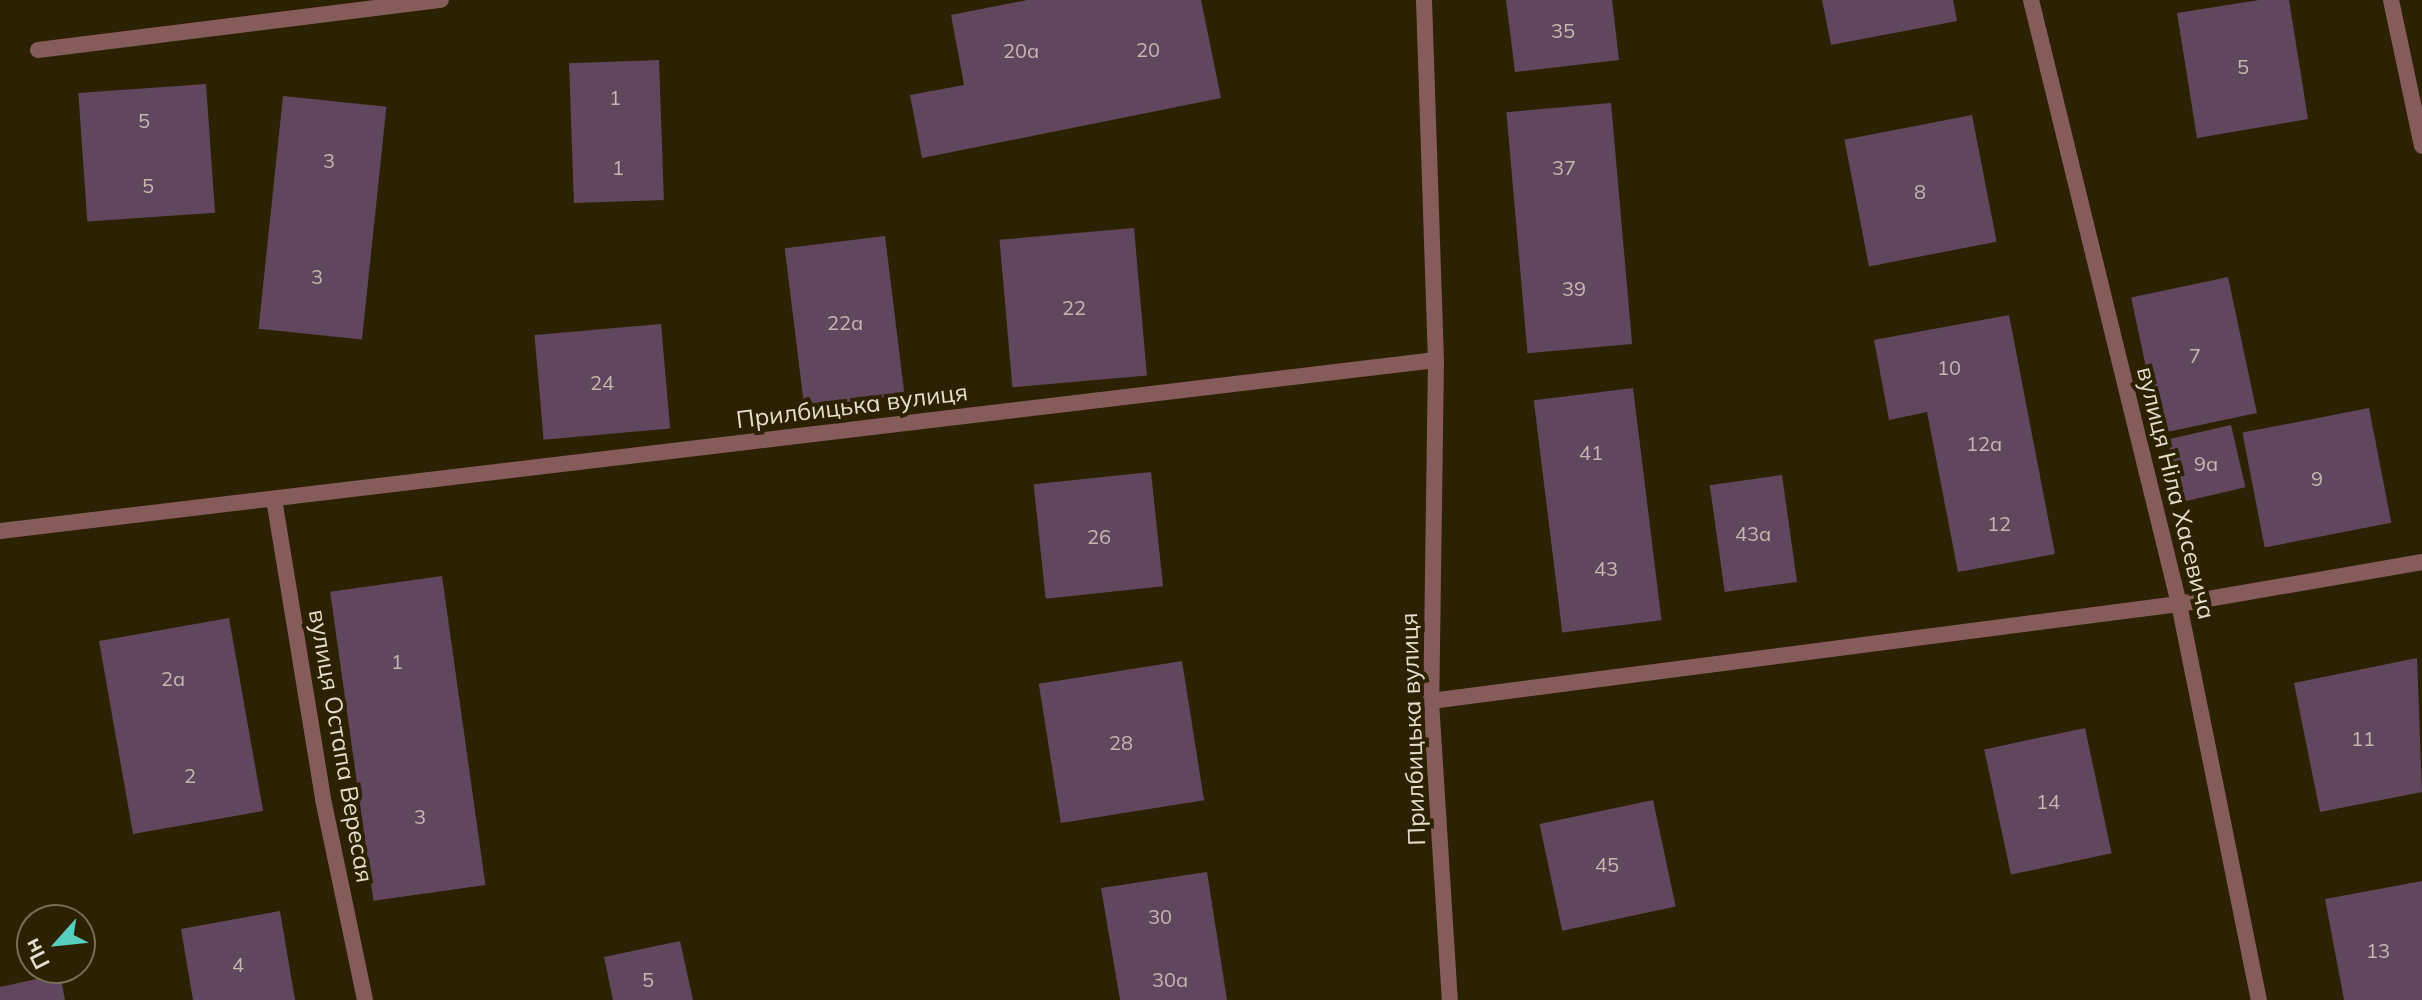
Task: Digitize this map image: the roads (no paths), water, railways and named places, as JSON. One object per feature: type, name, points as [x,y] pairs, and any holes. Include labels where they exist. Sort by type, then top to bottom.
[{"type":"street","points":[[38,50],[441,0]]},
{"type":"street","name":"Прилбицька вулиця","points":[[1424,0],[1436,360],[1431,701],[1450,1000]]},
{"type":"street","name":"вулиця Ніла Хасевича","points":[[2031,0],[2179,604],[2259,1000]]},
{"type":"street","points":[[2391,0],[2422,146]]},
{"type":"street","name":"Прилбицька вулиця","points":[[0,531],[1436,360]]},
{"type":"street","name":"вулиця Остапа Вересая","points":[[274,499],[323,799],[365,1000]]},
{"type":"street","points":[[1431,701],[2179,604],[2422,562]]}]
